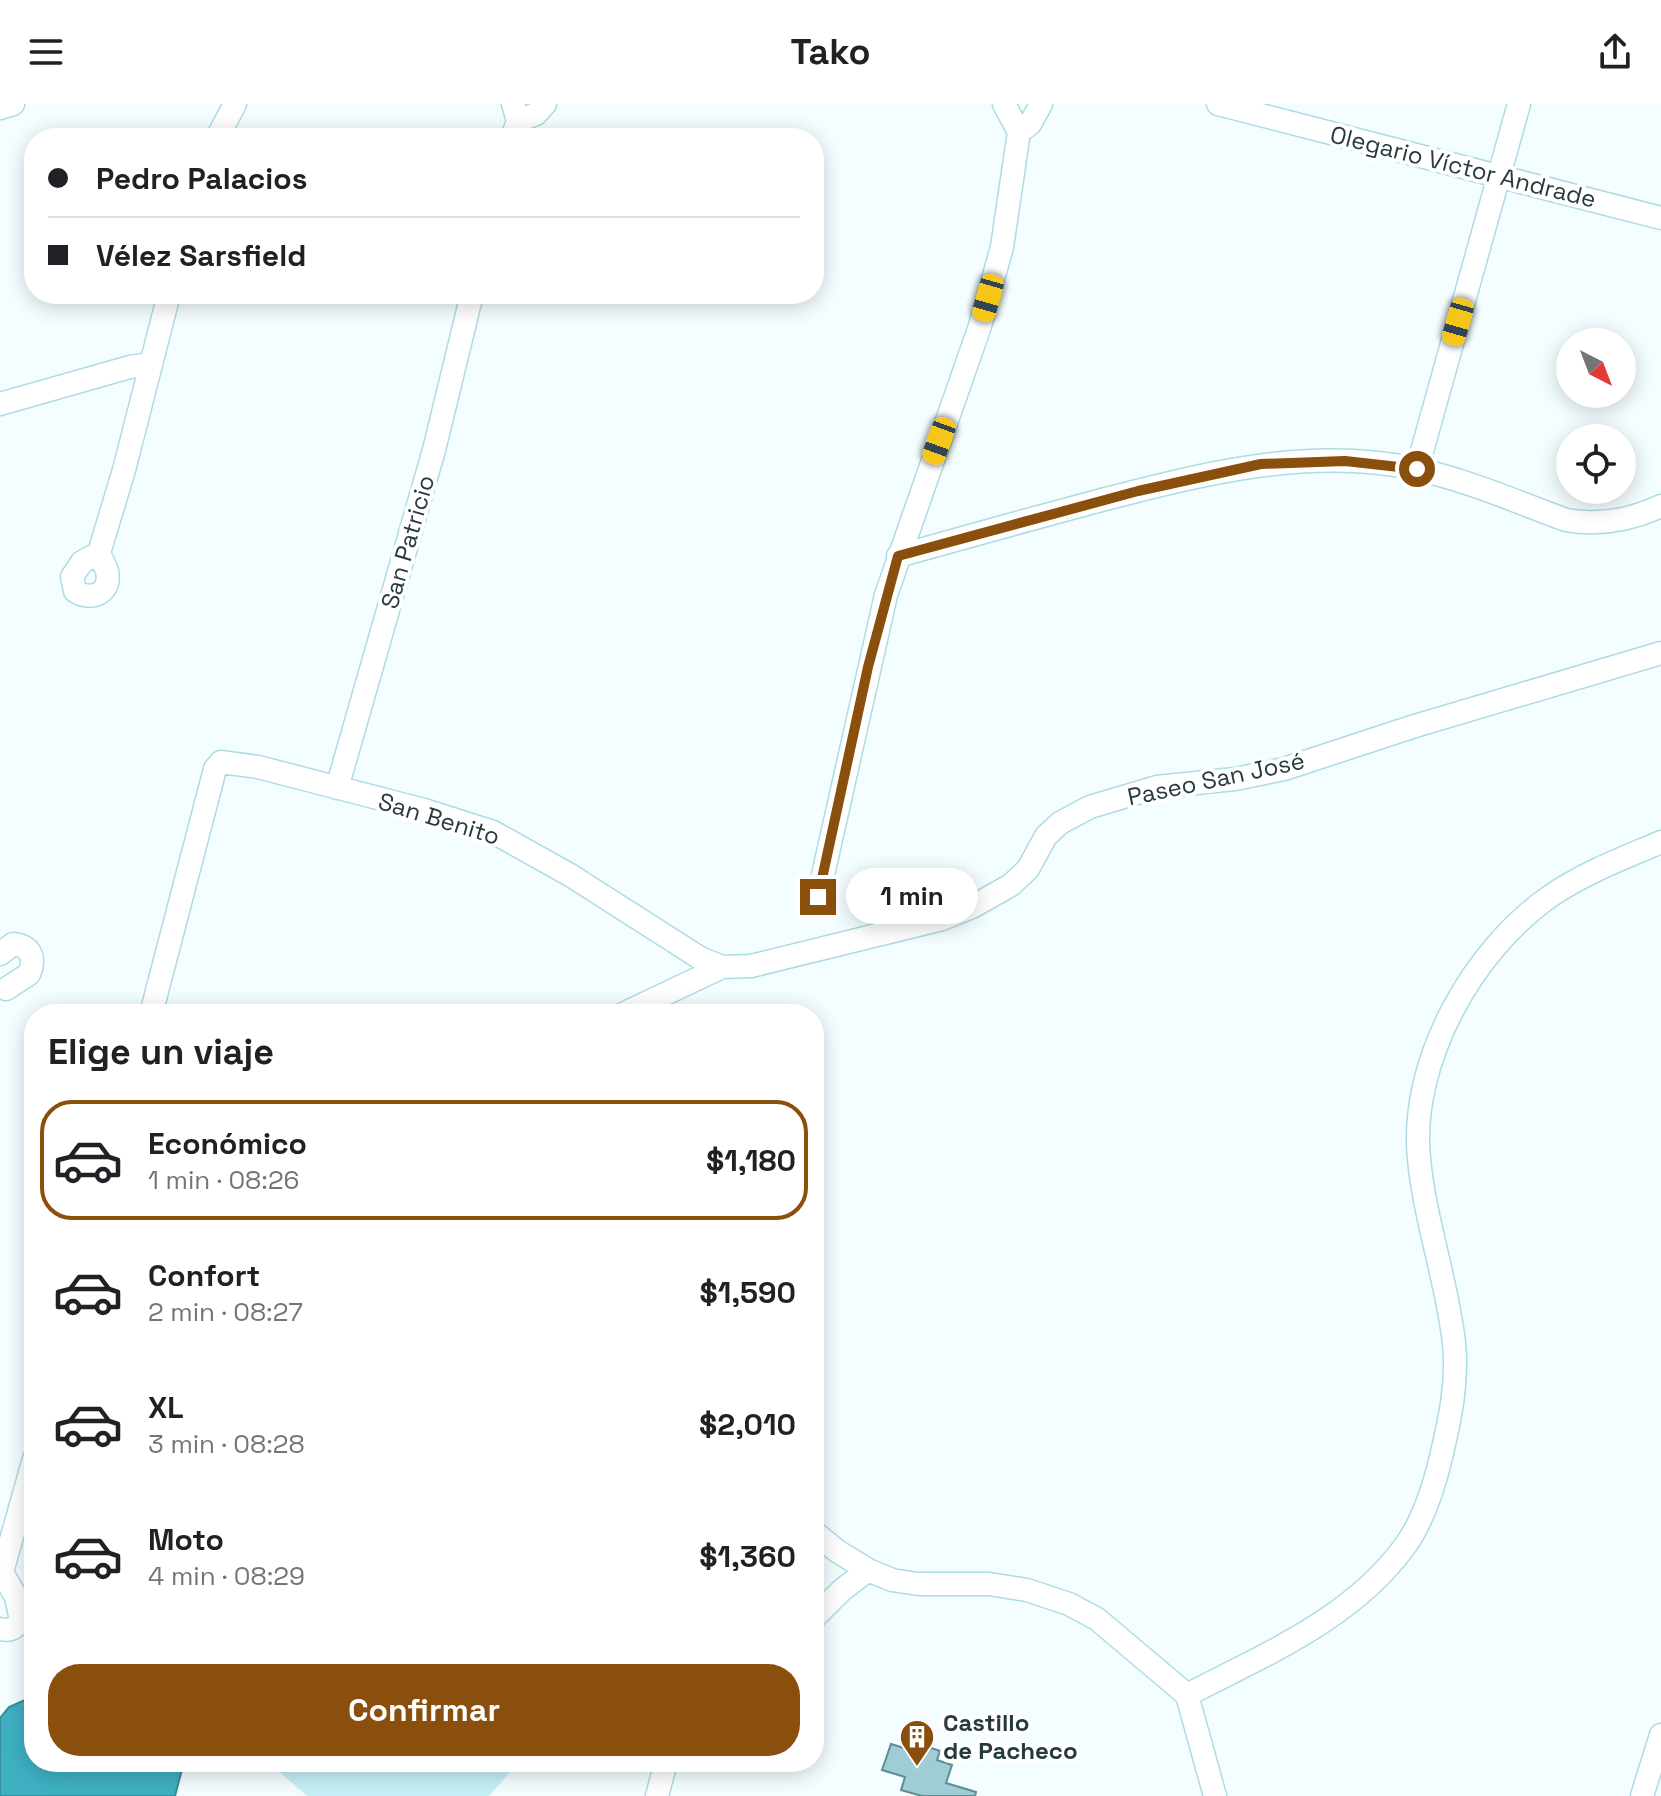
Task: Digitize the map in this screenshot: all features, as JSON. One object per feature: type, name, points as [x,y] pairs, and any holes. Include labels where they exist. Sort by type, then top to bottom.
[{"type":"street","points":[[0,108],[13,104]]},
{"type":"street","points":[[221,123],[235,104]]},
{"type":"street","points":[[514,121],[536,114],[545,104]]},
{"type":"street","points":[[818,897],[868,667],[898,556],[980,326],[1002,247],[1019,132],[1004,104]]},
{"type":"street","points":[[1019,132],[1030,124],[1041,104]]},
{"type":"street","name":"Olegario Víctor Andrade","points":[[1218,104],[1661,218]]},
{"type":"street","points":[[1417,469],[1519,104]]},
{"type":"street","points":[[99,553],[124,470],[166,304]]},
{"type":"street","name":"San Patricio","points":[[337,788],[434,450],[470,304]]},
{"type":"street","points":[[0,404],[150,364]]},
{"type":"street","points":[[898,556],[1138,491],[1261,464],[1345,461],[1417,469],[1585,524],[1619,520],[1661,506]]},
{"type":"street","name":"Paseo San José","points":[[644,1004],[722,967],[751,966],[942,919],[972,907],[1011,885],[1028,869],[1046,836],[1060,823],[1090,807],[1157,787],[1235,779],[1284,769],[1415,726],[1661,653]]},
{"type":"street","name":"San Benito","points":[[154,1004],[215,769],[221,762],[258,767],[337,788],[476,826],[506,838],[700,958],[722,967]]},
{"type":"street","points":[[1187,1695],[1301,1636],[1363,1591],[1406,1544],[1424,1510],[1436,1476],[1452,1411],[1454,1345],[1419,1158],[1420,1108],[1429,1064],[1458,1001],[1490,954],[1519,922],[1552,895],[1586,875],[1661,842]]},
{"type":"street","points":[[0,954],[13,944],[22,945],[33,957],[29,974],[2,992]]},
{"type":"street","points":[[0,1629],[16,1627],[21,1620],[16,1597],[2,1576],[24,1496]]},
{"type":"street","points":[[824,1540],[868,1570],[892,1580],[918,1584],[989,1584],[1053,1598],[1097,1619],[1187,1695],[1215,1796]]},
{"type":"street","points":[[824,1608],[868,1570]]},
{"type":"street","points":[[1642,1796],[1661,1735]]},
{"type":"street","points":[[657,1796],[663,1772]]},
{"type":"shaded area","points":[[279,1772],[510,1772],[489,1796],[307,1796]]},
{"type":"water","points":[[24,1700],[24,1772],[181,1772],[175,1796],[0,1796],[0,1718],[9,1707]]},
{"type":"building","name":"Castillo de Pacheco","points":[[891,1744],[917,1752],[919,1744],[940,1751],[937,1760],[952,1765],[946,1783],[976,1792],[975,1796],[922,1796],[901,1790],[905,1777],[882,1770]]},
{"type":"place","name":"Castillo de Pacheco","points":[[917,1768]]},
{"type":"route","points":[[818,897],[868,667],[898,556],[1138,491],[1261,464],[1345,461],[1417,469]]}]
